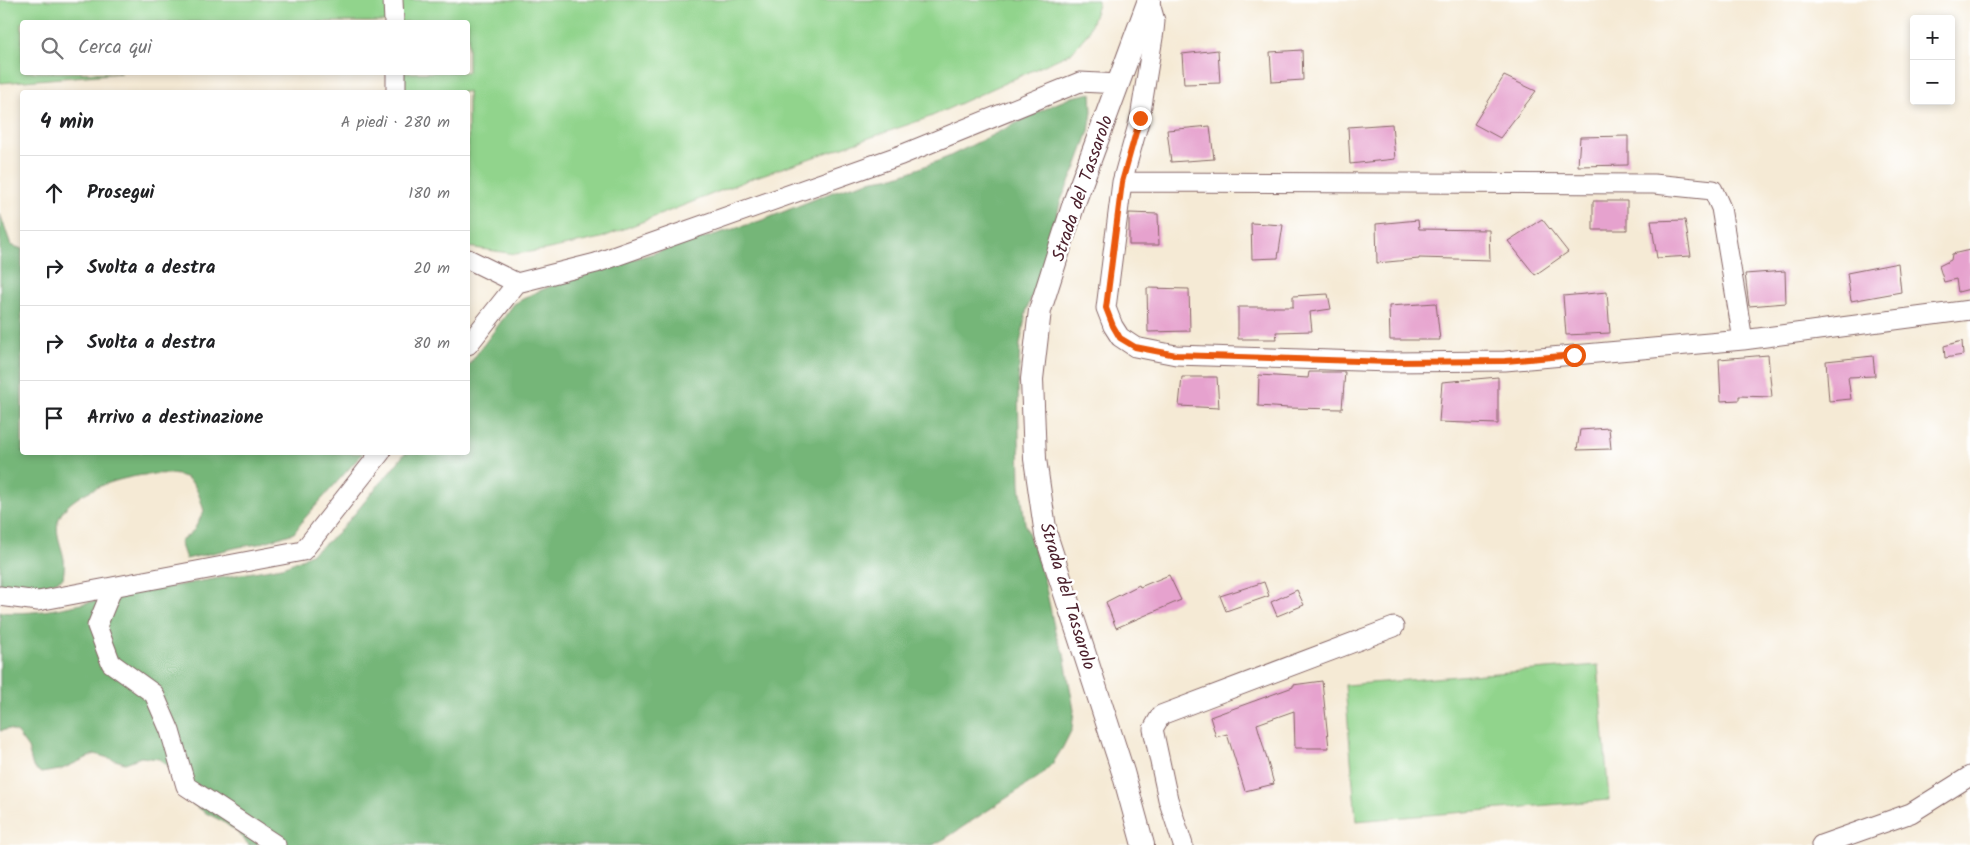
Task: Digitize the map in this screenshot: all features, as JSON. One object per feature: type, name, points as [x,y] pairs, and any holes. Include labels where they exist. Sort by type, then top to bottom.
[{"type":"main road","name":"Strada del Tassarolo","points":[[1143,845],[1122,772],[1046,535],[1035,459],[1032,379],[1040,310],[1074,203],[1149,0]]},
{"type":"street","points":[[393,0],[394,20]]},
{"type":"street","points":[[1149,0],[1155,21],[1154,30],[1140,118],[1122,182],[1106,308],[1120,338],[1135,347],[1176,355],[1390,362],[1505,361],[1744,340],[1970,310]]},
{"type":"street","points":[[396,75],[396,90]]},
{"type":"street","points":[[470,342],[517,283],[596,262],[902,155],[1080,82],[1119,84]]},
{"type":"street","points":[[1122,182],[1654,184],[1713,190],[1721,208],[1744,340]]},
{"type":"street","points":[[470,260],[517,283]]},
{"type":"street","points":[[0,596],[38,601],[302,551],[379,455]]},
{"type":"street","points":[[113,587],[97,626],[111,663],[154,694],[170,732],[186,786],[276,845]]},
{"type":"street","points":[[1183,845],[1168,799],[1153,729],[1161,715],[1394,628]]},
{"type":"street","points":[[1821,845],[1911,813],[1970,776]]},
{"type":"green space","points":[[0,0],[1098,0],[1088,33],[1071,53],[930,117],[753,178],[601,238],[515,254],[470,247],[470,90],[404,90],[403,75],[470,75],[470,20],[20,20],[20,75],[97,75],[0,83]]},
{"type":"green space","points":[[1091,93],[1092,112],[1089,131],[1061,200],[1041,274],[1027,308],[1020,344],[1018,384],[1020,485],[1025,523],[1044,579],[1056,636],[1064,654],[1074,710],[1072,729],[1053,763],[1040,776],[946,838],[933,845],[249,845],[237,832],[222,821],[191,803],[174,770],[159,759],[141,757],[125,763],[95,754],[60,770],[41,773],[33,767],[28,748],[17,733],[9,729],[0,731],[0,612],[44,611],[282,567],[310,554],[341,529],[403,455],[470,455],[470,363],[514,304],[532,294],[568,279],[763,220],[835,191],[912,171],[948,157],[1072,97]]},
{"type":"green space","points":[[0,214],[11,245],[20,248],[20,455],[361,455],[304,519],[294,533],[258,544],[186,559],[180,542],[194,530],[204,511],[196,488],[190,481],[187,478],[173,474],[156,474],[115,481],[77,498],[65,509],[58,522],[58,536],[64,561],[63,578],[33,588],[0,589]]},
{"type":"green space","points":[[1598,665],[1609,800],[1356,821],[1345,685]]},
{"type":"building","points":[[1218,50],[1220,83],[1184,84],[1182,54]]},
{"type":"building","points":[[1302,50],[1303,80],[1272,82],[1270,52]]},
{"type":"building","points":[[1504,76],[1536,91],[1500,138],[1474,124]]},
{"type":"building","points":[[1392,124],[1395,159],[1350,164],[1348,127]]},
{"type":"building","points":[[1210,126],[1214,159],[1171,162],[1167,130]]},
{"type":"building","points":[[1628,136],[1628,165],[1578,166],[1580,137]]},
{"type":"building","points":[[1593,201],[1627,201],[1627,230],[1593,230]]},
{"type":"building","points":[[1129,213],[1158,214],[1159,245],[1129,245]]},
{"type":"building","points":[[1542,219],[1568,252],[1535,275],[1508,241]]},
{"type":"building","points":[[1418,220],[1419,229],[1489,230],[1490,260],[1419,258],[1377,263],[1376,224]]},
{"type":"building","points":[[1685,220],[1691,256],[1657,258],[1651,221]]},
{"type":"building","points":[[1251,223],[1283,225],[1278,258],[1252,259]]},
{"type":"building","points":[[1970,250],[1970,289],[1958,292],[1956,279],[1944,282],[1939,266],[1951,260],[1952,254]]},
{"type":"building","points":[[1898,263],[1901,292],[1851,301],[1847,273]]},
{"type":"building","points":[[1785,271],[1786,303],[1749,306],[1745,274]]},
{"type":"building","points":[[1147,288],[1189,289],[1190,331],[1148,332]]},
{"type":"building","points":[[1607,292],[1610,333],[1566,335],[1563,296]]},
{"type":"building","points":[[1328,294],[1331,309],[1310,312],[1312,331],[1276,332],[1277,339],[1238,339],[1238,307],[1293,307],[1293,296]]},
{"type":"building","points":[[1436,303],[1440,340],[1390,340],[1389,306]]},
{"type":"building","points":[[1962,341],[1963,355],[1945,358],[1944,346]]},
{"type":"building","points":[[1768,355],[1772,397],[1739,396],[1739,400],[1721,401],[1719,359]]},
{"type":"building","points":[[1873,356],[1875,376],[1848,377],[1851,399],[1829,401],[1826,361]]},
{"type":"building","points":[[1309,372],[1345,372],[1342,409],[1258,406],[1259,375],[1308,378]]},
{"type":"building","points":[[1182,377],[1217,377],[1219,408],[1179,406]]},
{"type":"building","points":[[1498,377],[1498,424],[1439,422],[1442,382]]},
{"type":"building","points":[[1609,428],[1611,449],[1577,450],[1580,430]]},
{"type":"building","points":[[1169,575],[1181,600],[1116,628],[1106,602],[1139,585],[1140,587]]},
{"type":"building","points":[[1264,582],[1269,596],[1226,611],[1220,596]]},
{"type":"building","points":[[1297,590],[1304,605],[1277,616],[1271,602]]},
{"type":"building","points":[[1322,681],[1329,748],[1295,748],[1294,711],[1257,724],[1274,784],[1245,791],[1227,734],[1216,737],[1210,717],[1293,687],[1293,685]]},
{"type":"route","points":[[1140,118],[1122,182],[1106,308],[1120,338],[1135,347],[1176,355],[1390,362],[1505,361],[1574,355]]}]
